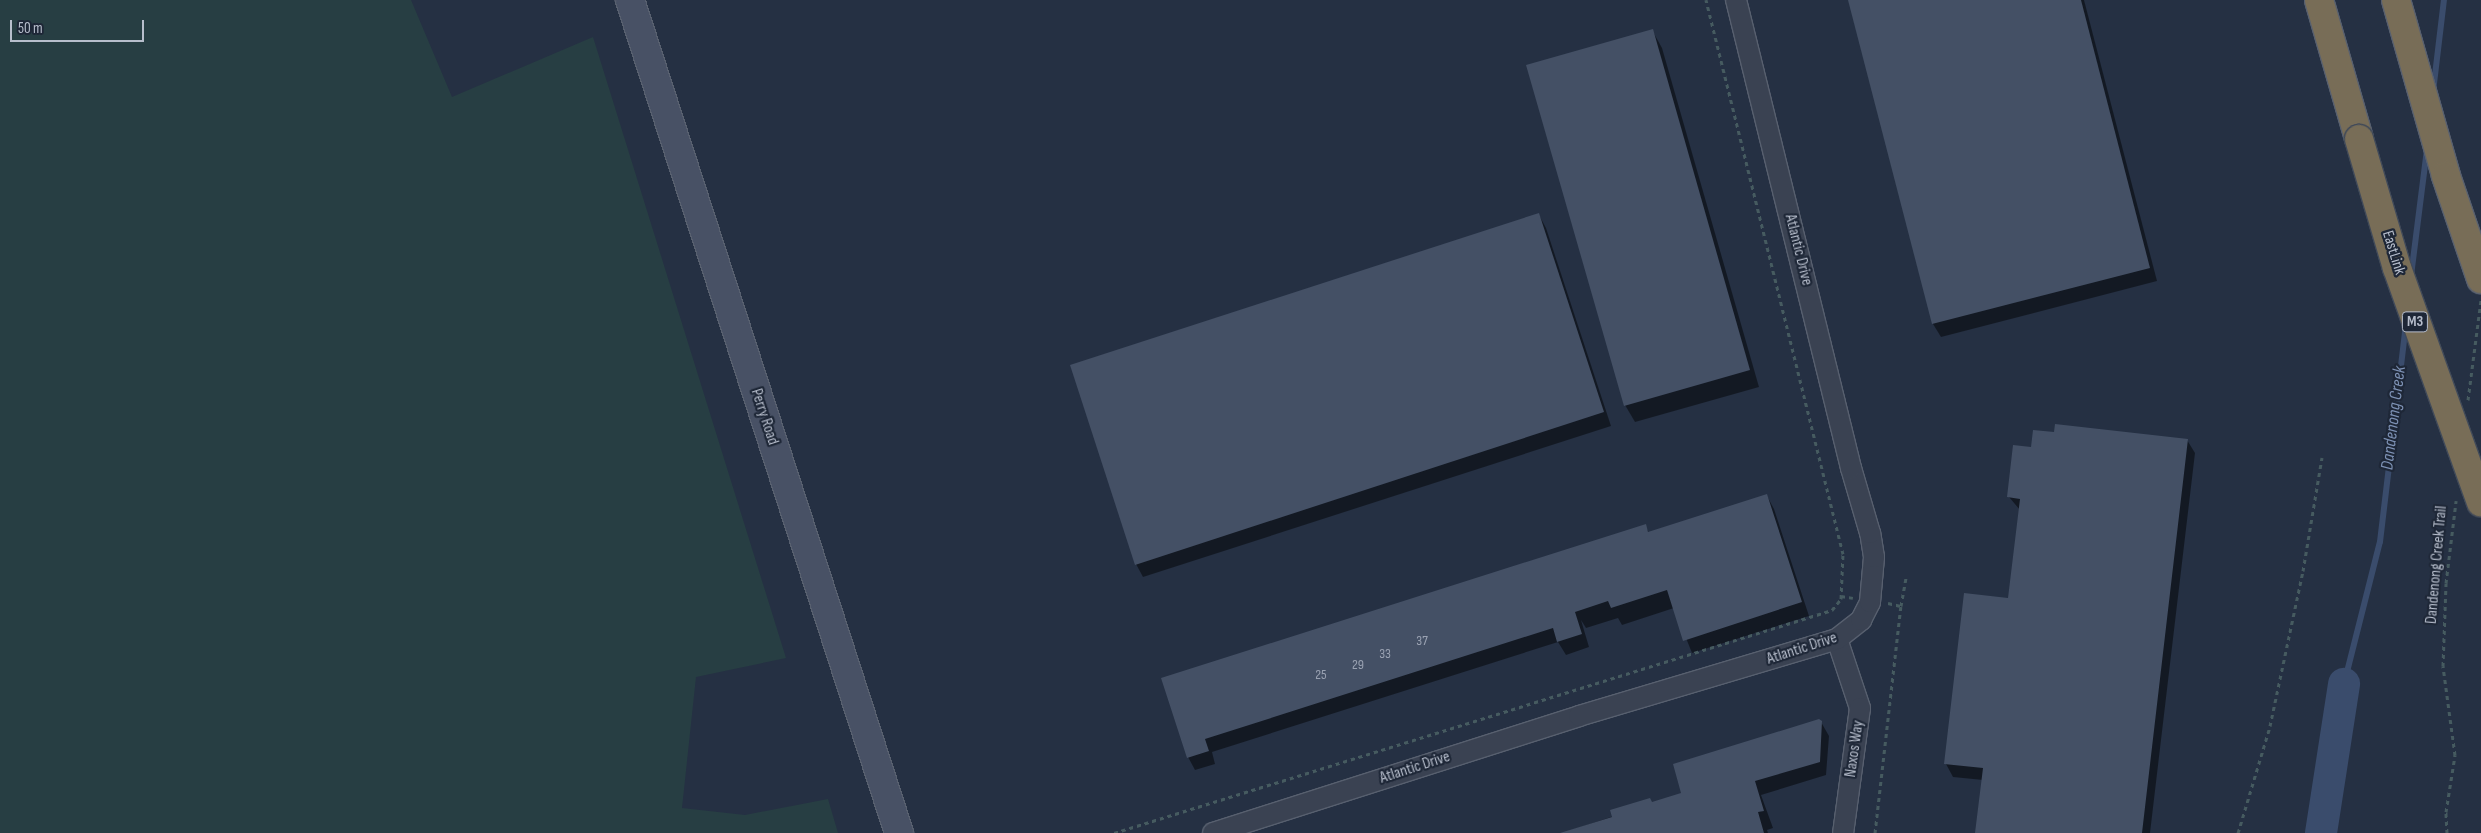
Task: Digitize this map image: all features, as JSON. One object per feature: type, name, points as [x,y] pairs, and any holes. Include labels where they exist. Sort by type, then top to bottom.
[{"type":"highway","name":"EastLink","points":[[2319,0],[2397,268],[2469,499]]},
{"type":"highway","points":[[2396,0],[2443,167],[2481,279]]},
{"type":"main road","name":"Perry Road","points":[[630,0],[899,833]]},
{"type":"street","name":"Atlantic Drive","points":[[1213,833],[1578,716],[1837,639],[1861,620],[1866,611],[1874,557],[1736,0]]},
{"type":"street","name":"Naxos Way","points":[[1837,639],[1860,708],[1843,833]]},
{"type":"path","points":[[1114,833],[1832,610],[1841,599],[1843,554],[1706,0]]},
{"type":"path","points":[[2468,407],[2481,300]]},
{"type":"path","points":[[2238,833],[2270,726],[2304,571],[2322,458]]},
{"type":"path","name":"Dandenong Creek Trail","points":[[2447,833],[2446,812],[2454,755],[2443,666],[2446,584],[2469,499]]},
{"type":"path","points":[[1875,833],[1901,606]]},
{"type":"green space","points":[[0,0],[411,0],[452,97],[593,37],[786,658],[696,677],[682,808],[745,815],[828,799],[838,833],[0,833]]},
{"type":"building","points":[[1848,0],[2081,0],[2150,268],[1932,324]]},
{"type":"building","points":[[1653,29],[1750,370],[1624,406],[1526,65]]},
{"type":"building","points":[[1539,213],[1604,412],[1135,565],[1070,365]]},
{"type":"building","points":[[2055,424],[2188,439],[2142,833],[1975,833],[1983,768],[1944,764],[1964,593],[2008,598],[2020,499],[2007,497],[2013,445],[2031,447],[2033,430],[2054,432]]},
{"type":"building","points":[[1767,494],[1802,602],[1683,641],[1667,590],[1611,608],[1608,601],[1575,612],[1582,634],[1557,642],[1553,628],[1205,739],[1209,751],[1187,758],[1161,678],[1646,524],[1648,532]]},
{"type":"building","points":[[1819,719],[1822,721],[1820,762],[1755,781],[1764,811],[1758,812],[1764,833],[1560,833],[1612,817],[1610,810],[1650,798],[1652,802],[1681,793],[1673,764]]},
{"type":"waterway","name":"Dandenong Creek","points":[[2433,92],[2444,0]]},
{"type":"waterway","name":"Dandenong Creek","points":[[2411,276],[2427,149]]},
{"type":"waterway","name":"Dandenong Creek","points":[[2344,684],[2380,542],[2406,325]]},
{"type":"waterway","name":"Dandenong Creek","points":[[2321,833],[2344,684]]}]
